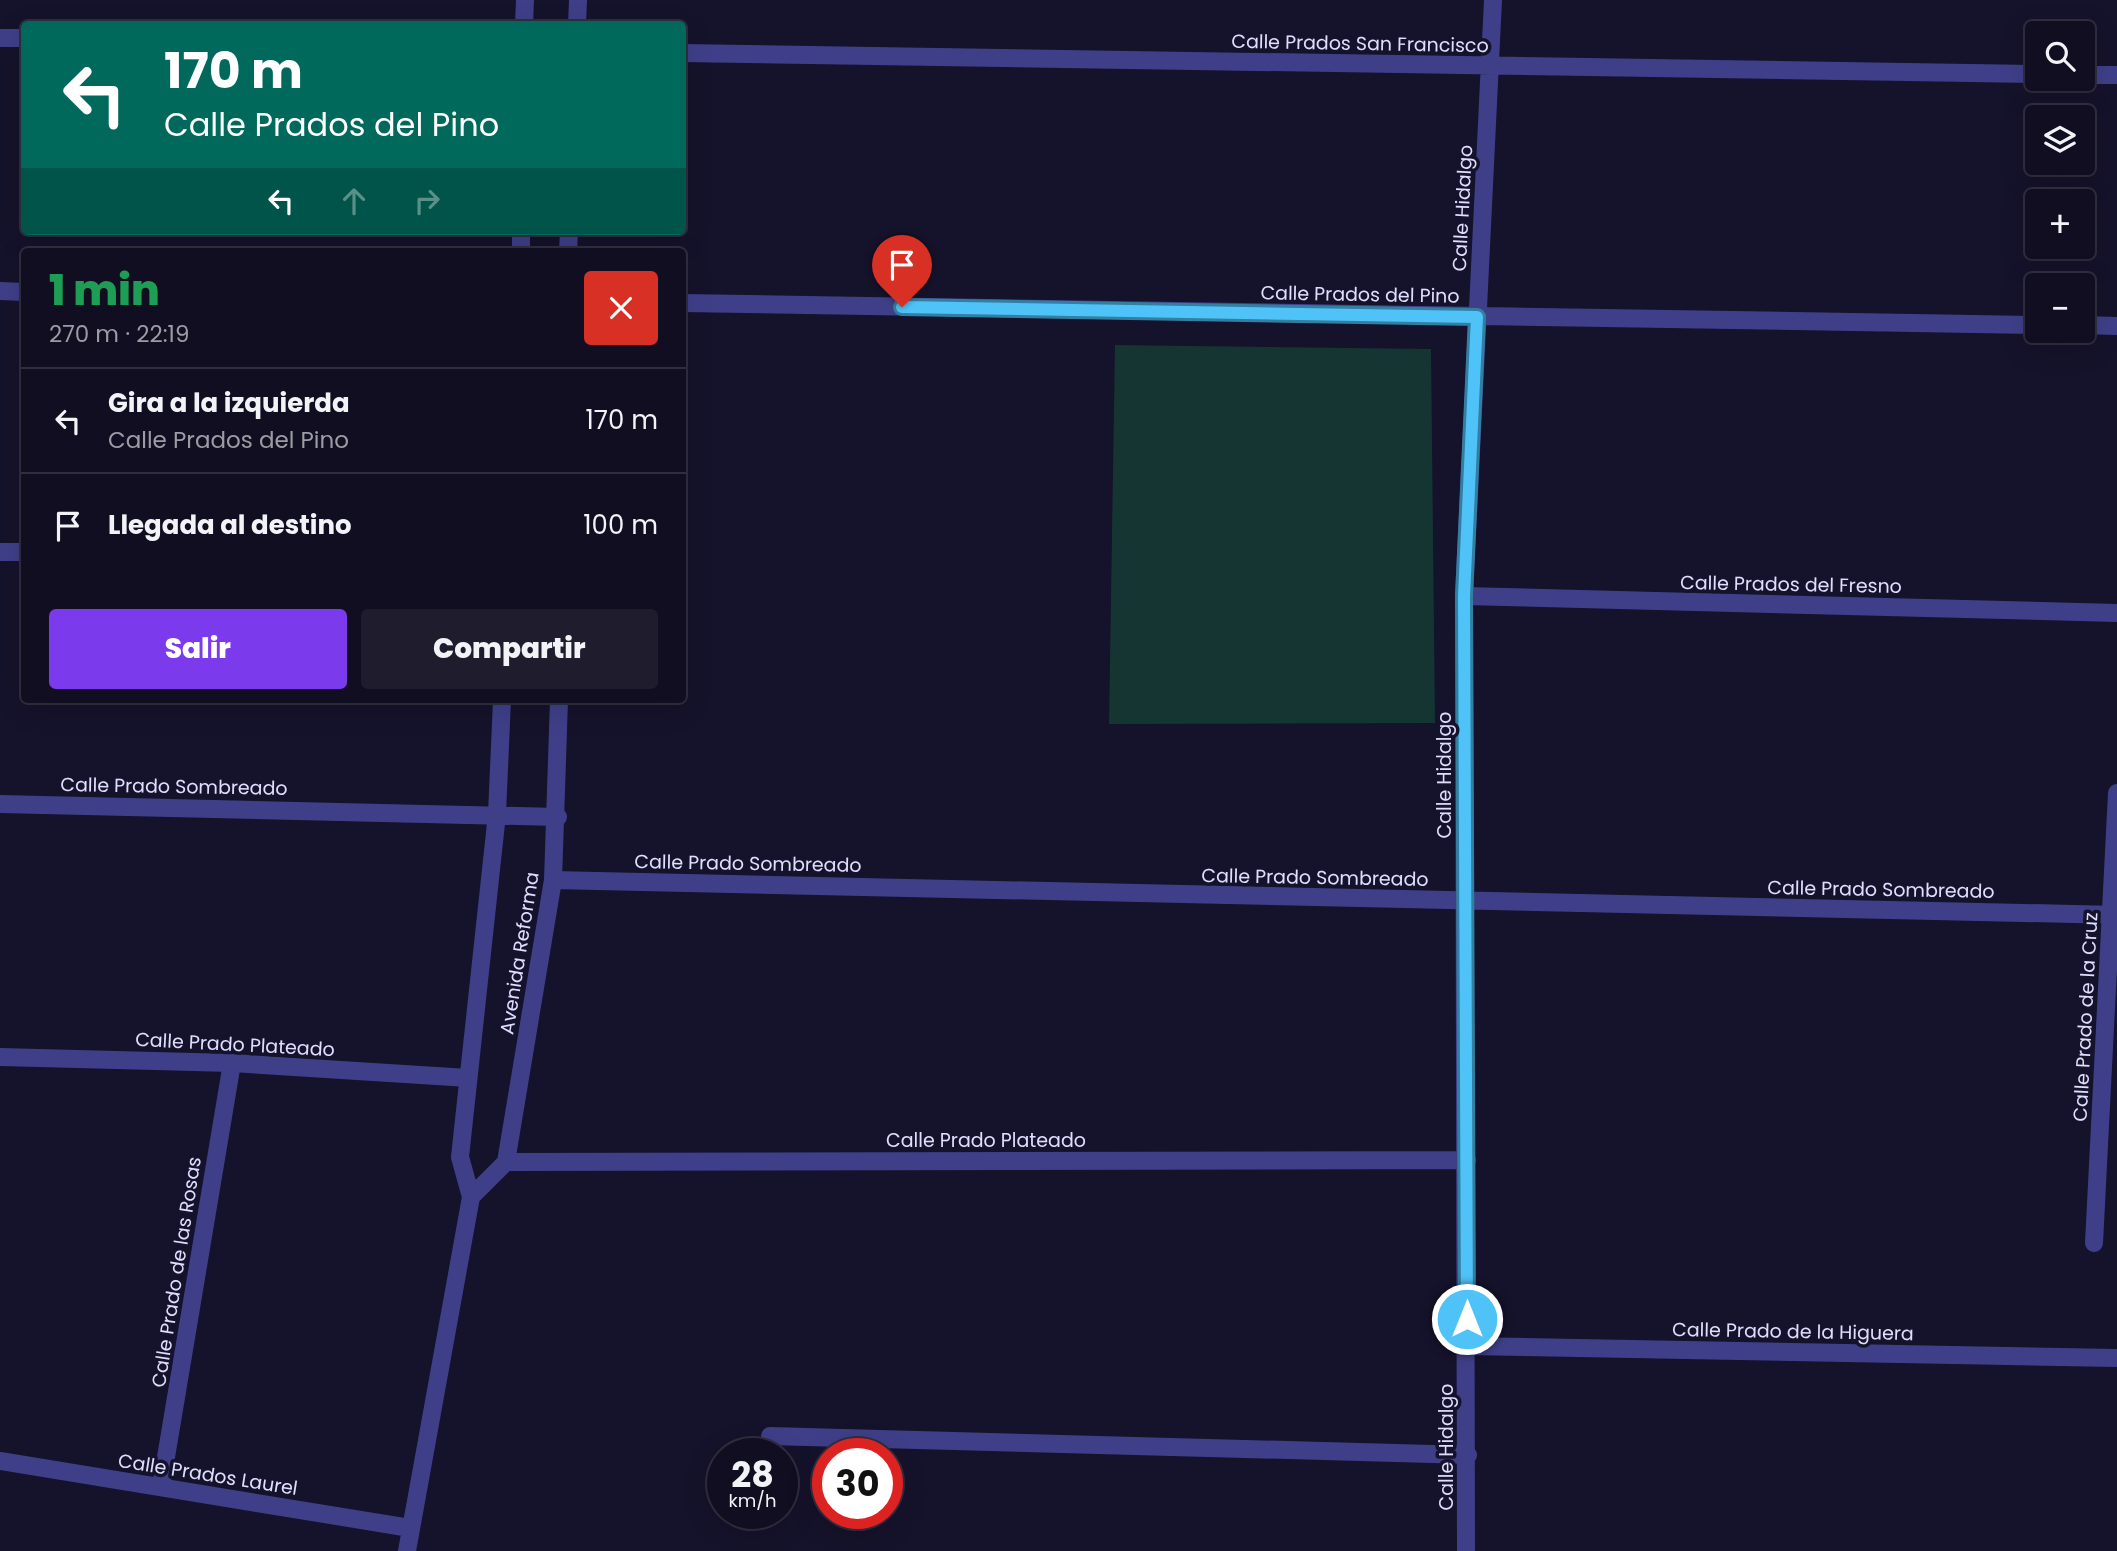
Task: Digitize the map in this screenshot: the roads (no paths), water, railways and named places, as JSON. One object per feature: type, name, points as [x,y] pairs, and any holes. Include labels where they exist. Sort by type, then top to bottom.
[{"type":"street","points":[[524,21],[525,0]]},
{"type":"street","points":[[577,21],[578,0]]},
{"type":"street","name":"Calle Hidalgo","points":[[1466,1551],[1468,1455],[1464,596],[1493,0]]},
{"type":"street","points":[[0,38],[21,38]]},
{"type":"street","name":"Calle Prados San Francisco","points":[[686,53],[2025,74]]},
{"type":"street","points":[[2095,75],[2117,75]]},
{"type":"street","points":[[0,291],[21,292]]},
{"type":"street","name":"Calle Prados del Pino","points":[[686,303],[2025,325]]},
{"type":"street","points":[[2095,326],[2117,326]]},
{"type":"street","points":[[0,552],[21,552]]},
{"type":"street","name":"Calle Prados del Fresno","points":[[1464,596],[2117,613]]},
{"type":"street","name":"Avenida Reforma","points":[[407,1551],[471,1197],[460,1157],[497,814],[502,703]]},
{"type":"street","name":"Avenida Reforma","points":[[506,1162],[553,880],[558,817],[559,703]]},
{"type":"street","name":"Calle Prado de la Cruz","points":[[2094,1242],[2114,915],[2117,793]]},
{"type":"street","name":"Calle Prado Sombreado","points":[[0,804],[558,817]]},
{"type":"street","name":"Calle Prado Sombreado","points":[[553,880],[2114,915]]},
{"type":"street","name":"Calle Prado Plateado","points":[[0,1057],[232,1063],[468,1078]]},
{"type":"street","name":"Calle Prado de las Rosas","points":[[161,1488],[232,1063]]},
{"type":"street","name":"Calle Prado Plateado","points":[[506,1162],[1467,1160]]},
{"type":"street","points":[[471,1197],[506,1162]]},
{"type":"street","name":"Calle Prado de la Higuera","points":[[1467,1346],[2117,1358]]},
{"type":"street","points":[[770,1437],[1468,1455]]},
{"type":"street","name":"Calle Prados Laurel","points":[[0,1461],[410,1528]]}]
